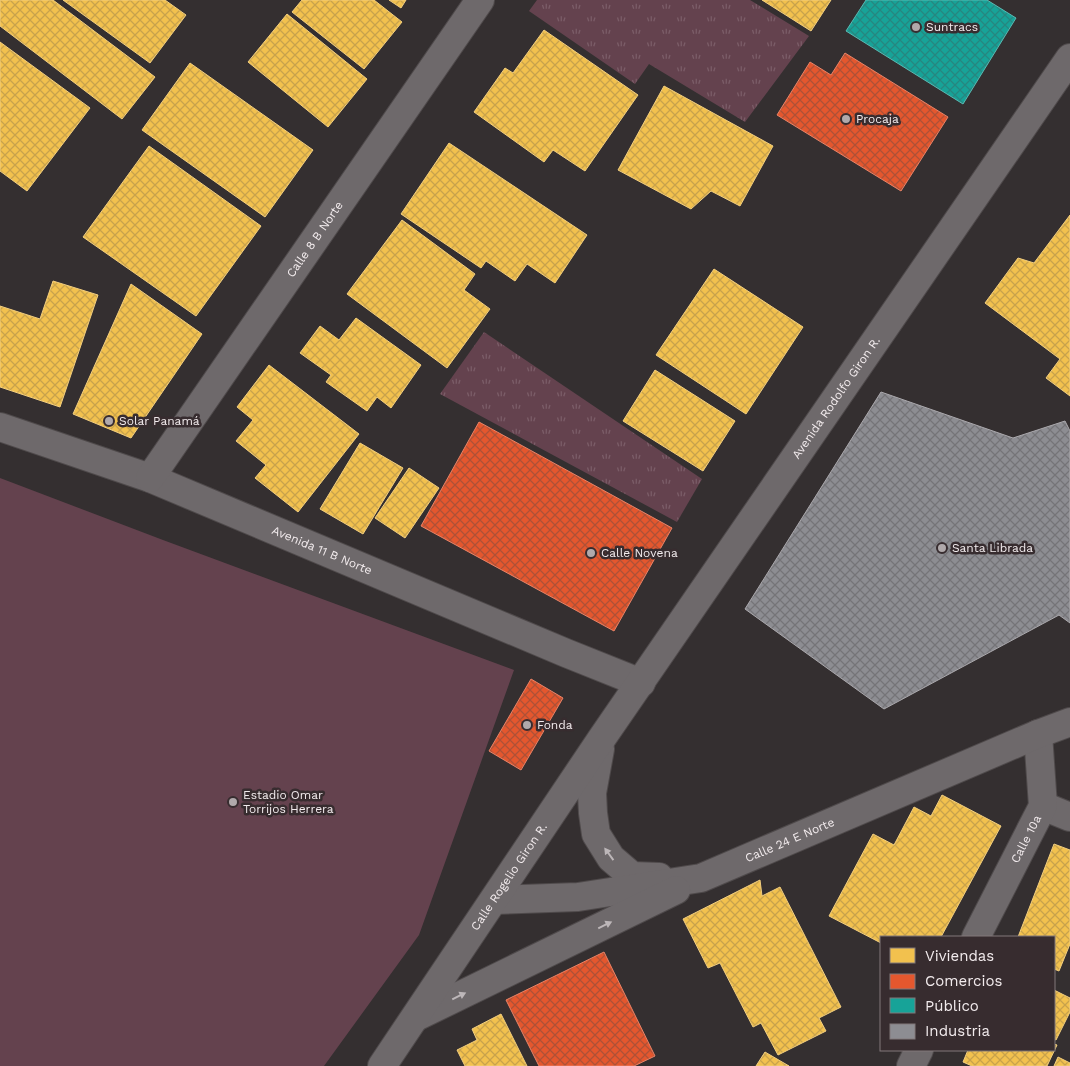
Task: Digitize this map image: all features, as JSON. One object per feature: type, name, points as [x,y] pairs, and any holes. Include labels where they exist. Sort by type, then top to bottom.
[{"type":"street","name":"Calle 8 B Norte","points":[[150,478],[480,0]]},
{"type":"street","name":"Avenida Rodolfo Giron R.","points":[[602,738],[1070,58]]},
{"type":"street","name":"Avenida 11 B Norte","points":[[0,427],[150,478],[641,683]]},
{"type":"street","name":"Calle 24 E Norte","points":[[494,900],[578,897],[701,878],[1070,722]]},
{"type":"street","name":"Calle 10a","points":[[977,936],[1043,806],[1038,734]]},
{"type":"street","points":[[602,738],[592,793],[593,813],[596,834],[611,858],[632,876],[701,878]]},
{"type":"street","name":"Calle Rogelio Giron R.","points":[[415,1018],[602,738]]},
{"type":"street","points":[[1043,806],[1070,816]]},
{"type":"street","points":[[382,1066],[415,1018],[701,878]]},
{"type":"street","points":[[911,1066],[918,1051]]},
{"type":"green space","points":[[537,0],[750,0],[809,36],[745,122],[649,64],[635,84],[529,11]]},
{"type":"green space","points":[[484,332],[702,479],[677,522],[440,394]]},
{"type":"green space","name":"Estadio Omar Torrijos Herrera","points":[[0,478],[514,670],[419,935],[324,1066],[0,1066]]},
{"type":"building: Viviendas","points":[[0,0],[53,0],[155,77],[122,119],[0,26]]},
{"type":"building: Viviendas","points":[[63,0],[165,0],[186,15],[150,63]]},
{"type":"building: Viviendas","points":[[302,0],[374,0],[402,22],[364,69],[292,12]]},
{"type":"building: Viviendas","points":[[389,0],[406,0],[401,8]]},
{"type":"building: Viviendas","points":[[762,0],[831,0],[811,31]]},
{"type":"building: Viviendas","points":[[287,14],[367,79],[328,127],[248,62]]},
{"type":"building: Viviendas","points":[[544,30],[638,95],[585,171],[553,150],[544,162],[474,112],[505,68],[513,73]]},
{"type":"building: Viviendas","points":[[0,42],[90,108],[27,191],[0,171]]},
{"type":"building: Viviendas","points":[[190,63],[313,150],[265,217],[142,130]]},
{"type":"building: Viviendas","points":[[664,86],[773,146],[740,206],[711,191],[691,209],[618,170]]},
{"type":"building: Viviendas","points":[[449,143],[587,235],[555,283],[527,264],[515,281],[486,261],[481,268],[401,214]]},
{"type":"building: Viviendas","points":[[149,146],[261,226],[196,316],[83,237]]},
{"type":"building: Viviendas","points":[[1070,215],[1070,396],[1046,378],[1060,359],[985,303],[1018,258],[1034,263]]},
{"type":"building: Viviendas","points":[[402,220],[475,274],[464,290],[490,309],[447,368],[347,294]]},
{"type":"building: Viviendas","points":[[714,269],[803,327],[746,414],[656,355]]},
{"type":"building: Viviendas","points":[[53,281],[98,295],[60,407],[0,387],[0,306],[40,319]]},
{"type":"building: Viviendas","points":[[131,284],[202,334],[131,438],[73,414]]},
{"type":"building: Viviendas","points":[[356,318],[421,365],[391,408],[377,397],[367,411],[326,382],[331,375],[300,353],[320,326],[339,340]]},
{"type":"building: Viviendas","points":[[269,365],[359,434],[298,512],[255,478],[266,465],[236,441],[253,420],[237,407]]},
{"type":"building: Viviendas","points":[[655,370],[735,421],[703,471],[623,421]]},
{"type":"building: Viviendas","points":[[360,443],[403,468],[363,534],[320,509]]},
{"type":"building: Viviendas","points":[[409,468],[439,488],[405,538],[375,518]]},
{"type":"building: Viviendas","points":[[942,795],[1001,826],[942,936],[880,936],[880,942],[829,916],[873,834],[894,845],[914,807],[931,816]]},
{"type":"building: Viviendas","points":[[1054,844],[1070,850],[1070,944],[1059,971],[1055,969],[1055,936],[1018,936]]},
{"type":"building: Viviendas","points":[[760,880],[762,896],[780,887],[841,1007],[819,1018],[826,1031],[778,1055],[761,1023],[753,1027],[720,963],[708,968],[683,919]]},
{"type":"building: Viviendas","points":[[1055,990],[1070,998],[1070,1012],[1056,1040]]},
{"type":"building: Viviendas","points":[[501,1014],[527,1066],[465,1066],[457,1050],[477,1040],[472,1029]]},
{"type":"building: Viviendas","points":[[968,1051],[1054,1051],[1047,1066],[972,1066],[963,1062]]},
{"type":"building: Viviendas","points":[[765,1052],[789,1066],[756,1066]]},
{"type":"building: Viviendas","points":[[1058,1057],[1070,1063],[1070,1066],[1054,1066]]},
{"type":"building: Comercios","points":[[845,53],[948,117],[901,191],[777,115],[810,62],[831,75]]},
{"type":"building: Comercios","points":[[479,422],[672,528],[614,631],[421,526]]},
{"type":"building: Comercios","points":[[531,679],[563,698],[521,770],[489,751]]},
{"type":"building: Comercios","points":[[604,952],[655,1056],[634,1066],[539,1066],[506,1000]]},
{"type":"building: Público","points":[[866,0],[987,0],[1016,18],[963,104],[846,31]]},
{"type":"building: Industria","points":[[881,392],[1013,438],[1065,421],[1070,431],[1070,623],[1059,615],[884,709],[745,609]]},
{"type":"place","name":"Suntracs","points":[[916,27]]},
{"type":"place","name":"Procaja","points":[[846,119]]},
{"type":"place","name":"Solar Panamá","points":[[109,421]]},
{"type":"place","name":"Santa Librada","points":[[942,548]]},
{"type":"place","name":"Calle Novena","points":[[591,553]]},
{"type":"place","name":"Fonda","points":[[527,725]]},
{"type":"place","name":"Estadio Omar Torrijos Herrera","points":[[233,802]]}]
